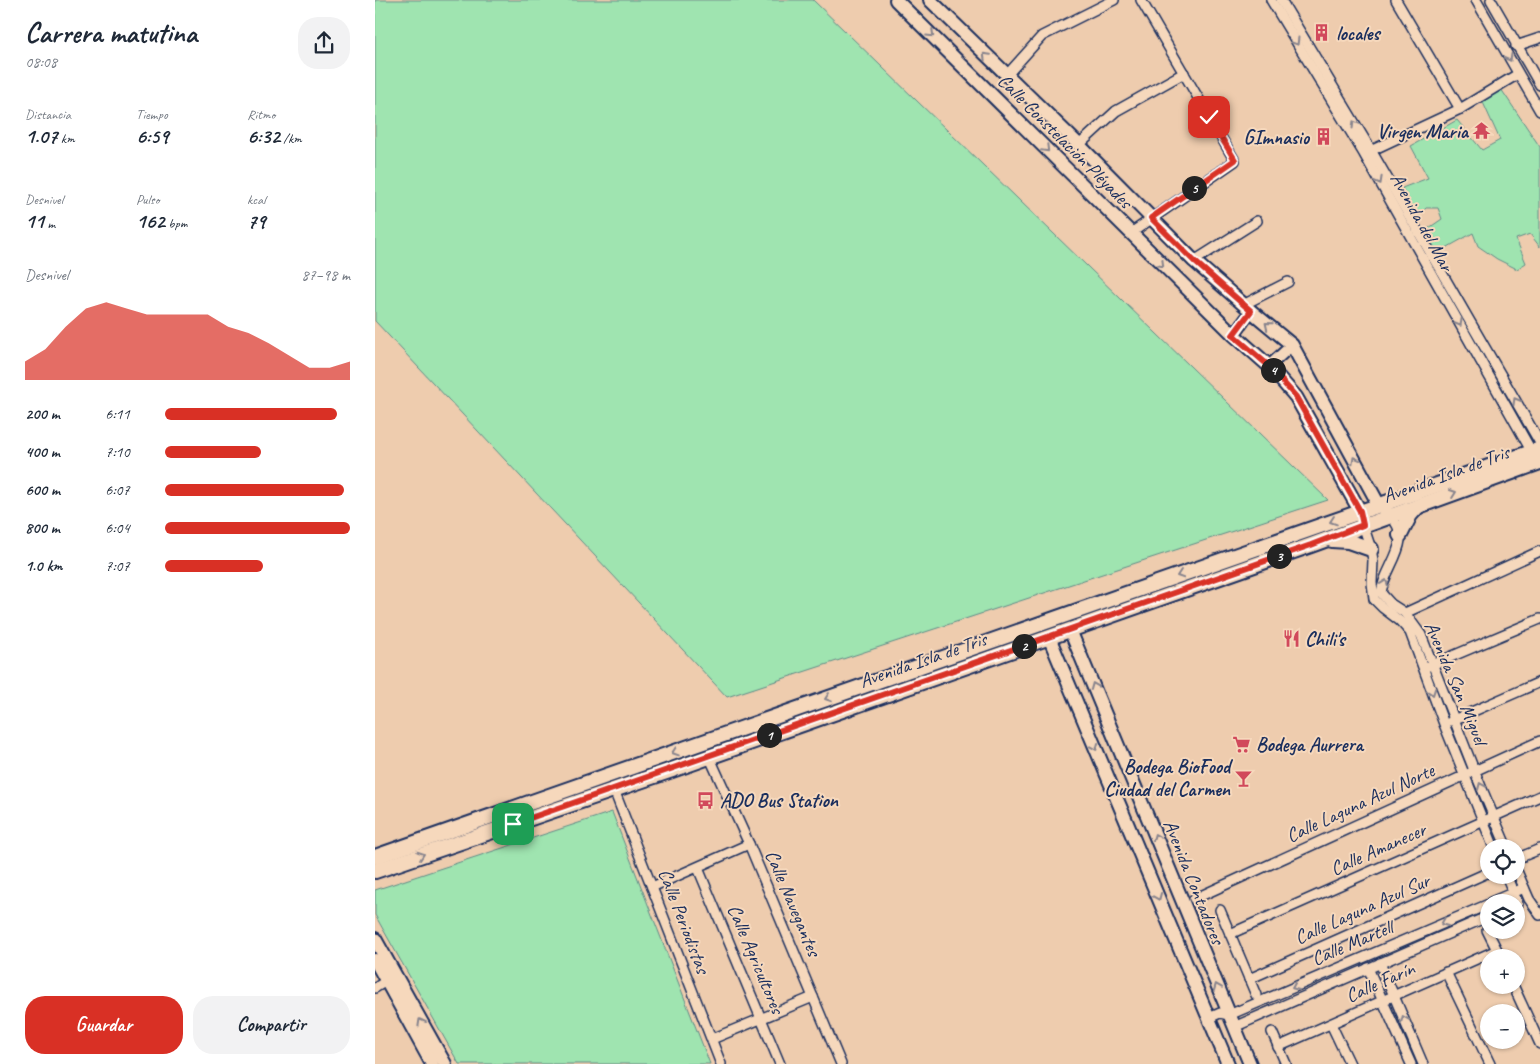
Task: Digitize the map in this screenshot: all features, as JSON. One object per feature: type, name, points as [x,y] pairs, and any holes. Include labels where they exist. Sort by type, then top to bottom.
[{"type":"main road","name":"Calle Constelación Pléyades","points":[[896,0],[1233,335],[1269,366],[1296,397],[1361,518]]},
{"type":"main road","name":"Calle Constelación Pléyades","points":[[935,1],[1007,76],[1079,145],[1194,261],[1292,345],[1379,505],[1390,516]]},
{"type":"main road","name":"Avenida Isla de Tris","points":[[375,871],[614,790],[1326,540],[1379,505],[1538,454]]},
{"type":"main road","name":"Avenida Isla de Tris","points":[[375,857],[1361,518],[1390,516],[1418,506],[1538,454]]},
{"type":"main road","points":[[1400,535],[1410,515],[1418,506]]},
{"type":"main road","points":[[1326,540],[1348,541],[1371,549]]},
{"type":"main road","name":"Avenida Contadores","points":[[1070,630],[1250,1064]]},
{"type":"main road","name":"Avenida Contadores","points":[[1049,637],[1228,1064]]},
{"type":"main road","points":[[375,939],[391,978],[432,1064]]},
{"type":"main road","points":[[375,960],[391,978],[445,1064]]},
{"type":"street","points":[[1007,76],[1042,36],[1114,0]]},
{"type":"street","points":[[1131,233],[1235,160],[1141,0]]},
{"type":"street","name":"Avenida del Mar","points":[[1271,0],[1367,152]]},
{"type":"street","name":"Avenida del Mar","points":[[1281,0],[1538,454]]},
{"type":"street","points":[[1396,0],[1460,109]]},
{"type":"street","points":[[1476,0],[1540,112]]},
{"type":"street","points":[[1491,0],[1540,85]]},
{"type":"street","points":[[1495,34],[1507,28]]},
{"type":"street","points":[[1516,46],[1540,38]]},
{"type":"street","points":[[1079,145],[1116,111],[1184,73]]},
{"type":"street","points":[[1367,152],[1460,109],[1518,74]]},
{"type":"street","points":[[1194,261],[1257,221]]},
{"type":"street","points":[[1233,335],[1247,308],[1288,282]]},
{"type":"street","points":[[1269,366],[1292,345]]},
{"type":"street","points":[[1390,516],[1397,523],[1400,535]]},
{"type":"street","name":"Avenida San Miguel","points":[[1361,518],[1373,560],[1372,584],[1374,599],[1410,632],[1444,724],[1490,839]]},
{"type":"street","name":"Avenida San Miguel","points":[[1400,535],[1397,555],[1382,584],[1381,593],[1391,604],[1405,613],[1421,635],[1503,839]]},
{"type":"street","points":[[1405,613],[1540,551]]},
{"type":"street","points":[[1423,668],[1540,620]]},
{"type":"street","points":[[1444,724],[1540,682]]},
{"type":"street","name":"Calle Laguna Azul Norte","points":[[1194,899],[1464,774],[1540,741]]},
{"type":"street","name":"Calle Navegantes","points":[[709,756],[749,844],[841,1064]]},
{"type":"street","name":"Calle Periodistas","points":[[614,790],[721,1064]]},
{"type":"street","name":"Calle Amanecer","points":[[1230,934],[1540,796]]},
{"type":"street","points":[[652,887],[749,844]]},
{"type":"street","points":[[1525,855],[1540,849]]},
{"type":"street","name":"Calle Agricultores","points":[[698,868],[780,1064]]},
{"type":"street","name":"Calle Laguna Azul Sur","points":[[1249,979],[1480,876]]},
{"type":"street","points":[[1510,884],[1514,893]]},
{"type":"street","points":[[1522,884],[1540,914]]},
{"type":"street","name":"Calle Martell","points":[[1514,893],[1524,888]]},
{"type":"street","name":"Calle Martell","points":[[1232,1021],[1345,965],[1480,907]]},
{"type":"street","points":[[1220,910],[1257,995]]},
{"type":"street","name":"Calle Martell","points":[[1232,1021],[1351,976],[1480,920]]},
{"type":"street","points":[[1402,941],[1407,951]]},
{"type":"street","name":"Calle Farín","points":[[1278,1047],[1446,972],[1480,960]]},
{"type":"street","points":[[1380,963],[1423,1064]]},
{"type":"street","points":[[1345,965],[1351,976]]},
{"type":"street","points":[[1368,968],[1411,1064]]},
{"type":"street","points":[[1446,972],[1490,1064]]},
{"type":"street","points":[[375,988],[391,978]]},
{"type":"street","points":[[1517,994],[1540,1044]]},
{"type":"street","points":[[711,1039],[813,997]]},
{"type":"street","points":[[1209,1018],[1220,1013],[1232,1021]]},
{"type":"street","points":[[1331,1024],[1350,1064]]},
{"type":"street","points":[[1272,1032],[1286,1064]]},
{"type":"street","points":[[1407,1053],[1417,1048]]},
{"type":"green space","points":[[375,0],[813,0],[1328,500],[727,697],[375,321]]},
{"type":"green space","points":[[1501,89],[1540,147],[1540,247],[1530,234],[1516,239],[1526,263],[1517,269],[1497,259],[1478,246],[1473,233],[1437,253],[1426,230],[1442,219],[1438,208],[1426,208],[1416,218],[1402,188],[1428,178],[1411,146],[1457,120],[1482,150],[1500,140],[1481,98]]},
{"type":"green space","points":[[612,812],[710,1064],[459,1064],[375,915],[375,890]]},
{"type":"place","name":"locales","points":[[1322,33]]},
{"type":"place","name":"Virgen Maria","points":[[1482,131]]},
{"type":"place","name":"GImnasio","points":[[1323,137]]},
{"type":"place","name":"Chili's","points":[[1291,639]]},
{"type":"place","name":"Bodega Aurrera","points":[[1242,744]]},
{"type":"place","name":"Bodega BioFood Ciudad del Carmen","points":[[1244,778]]},
{"type":"place","name":"ADO Bus Station","points":[[706,800]]},
{"type":"route","points":[[513,824],[1311,545],[1363,525],[1360,511],[1296,397],[1269,366],[1233,335],[1251,311],[1194,261],[1151,218],[1235,160],[1209,117]]}]
